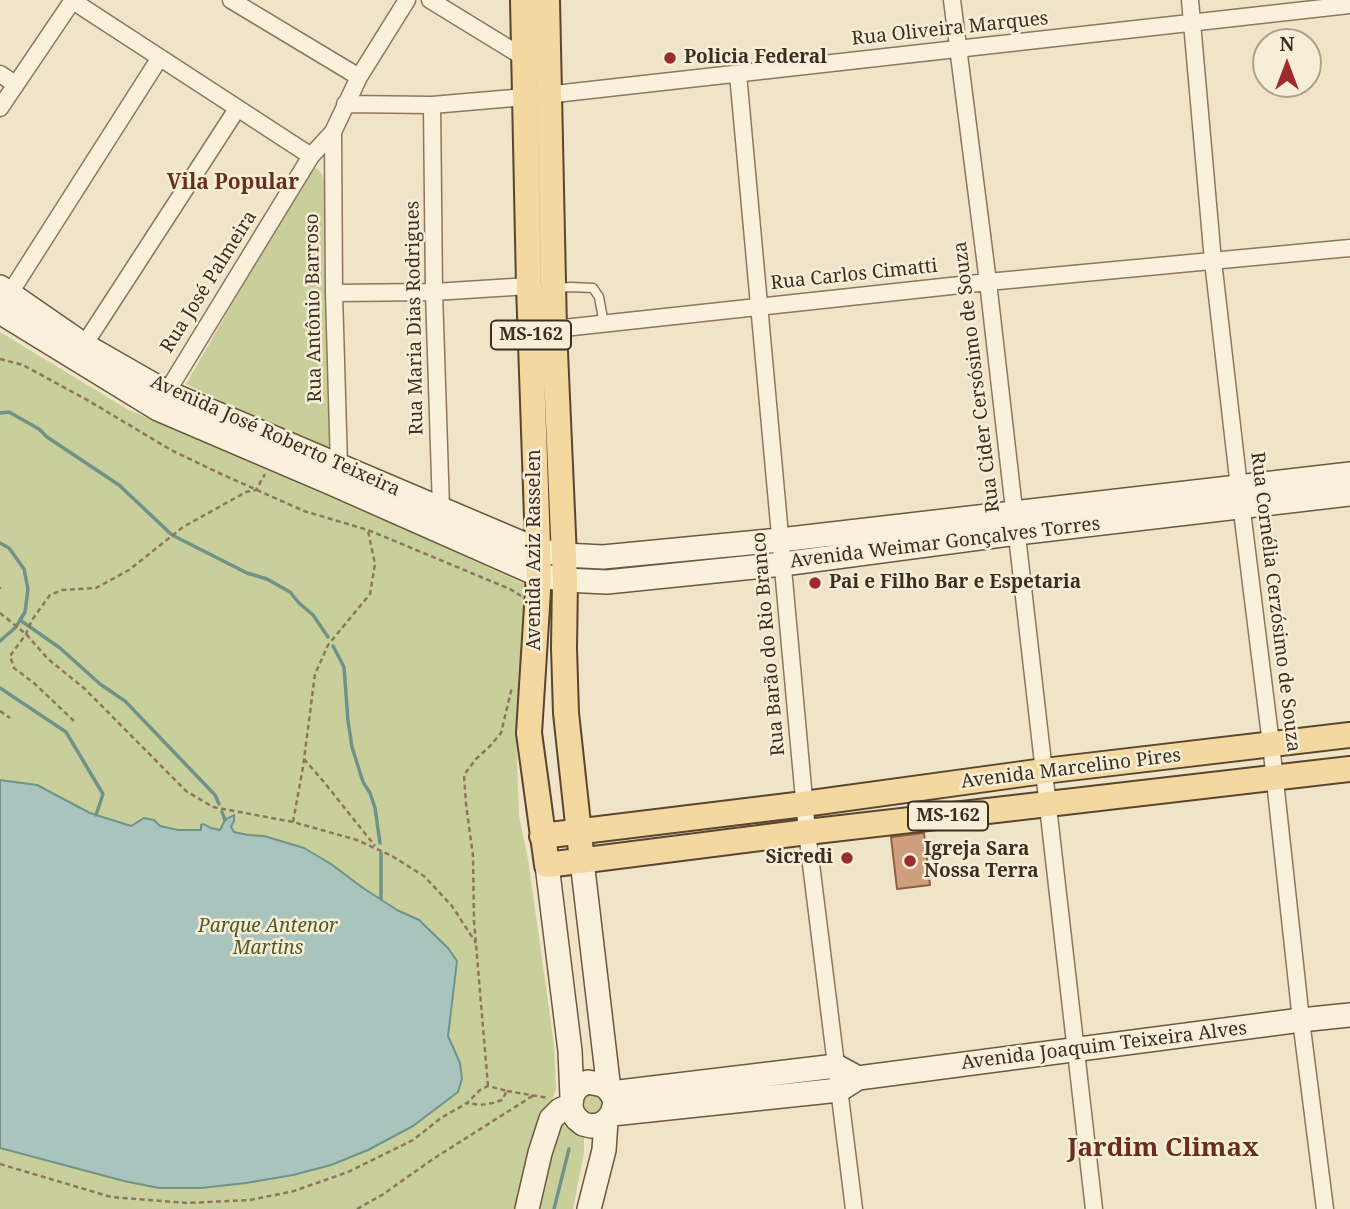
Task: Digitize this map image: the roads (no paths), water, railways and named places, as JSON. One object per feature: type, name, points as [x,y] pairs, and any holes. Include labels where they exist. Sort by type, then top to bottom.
[{"type":"main road","name":"Avenida Aziz Rasselen","points":[[523,0],[524,58],[540,90]]},
{"type":"main road","name":"Avenida Aziz Rasselen","points":[[547,0],[540,90],[542,330],[539,562],[529,733],[570,1051],[571,1101]]},
{"type":"main road","name":"Avenida José Roberto Teixeira","points":[[3,297],[84,345],[162,400],[539,562],[564,555]]},
{"type":"main road","name":"Avenida José Roberto Teixeira","points":[[3,297],[162,400],[274,458],[335,474]]},
{"type":"main road","name":"Avenida Aziz Rasselen","points":[[542,330],[564,555],[566,713],[610,1104],[604,1150],[589,1209]]},
{"type":"main road","name":"Avenida Weimar Gonçalves Torres","points":[[1240,497],[1350,474]]},
{"type":"main road","name":"Avenida Weimar Gonçalves Torres","points":[[564,555],[603,557],[780,540],[1015,523],[1240,497],[1350,494]]},
{"type":"main road","name":"Avenida Weimar Gonçalves Torres","points":[[539,562],[565,580],[607,582],[783,564],[1015,523]]},
{"type":"main road","name":"Avenida Marcelino Pires","points":[[542,836],[1044,771],[1350,735]]},
{"type":"main road","name":"Avenida Marcelino Pires","points":[[547,865],[1350,769]]},
{"type":"main road","name":"Avenida Joaquim Teixeira Alves","points":[[610,1104],[813,1092],[848,1084],[1075,1049],[1350,1015]]},
{"type":"main road","points":[[610,1104],[836,1066],[848,1084]]},
{"type":"main road","points":[[810,1069],[813,1092]]},
{"type":"main road","points":[[588,1083],[603,1085],[610,1104],[599,1125],[591,1126],[577,1119],[572,1112],[571,1101],[575,1090],[588,1083]]},
{"type":"main road","points":[[527,1209],[551,1119],[571,1101]]},
{"type":"street","points":[[0,108],[73,0],[159,59],[311,156]]},
{"type":"street","points":[[232,0],[359,77]]},
{"type":"street","name":"Rua José Palmeira","points":[[162,400],[311,156],[333,132],[359,77],[407,0]]},
{"type":"street","points":[[430,0],[524,58],[540,90]]},
{"type":"street","name":"Rua Cider Cersósimo de Souza","points":[[952,0],[988,282],[1094,1209]]},
{"type":"street","name":"Rua Cornélia Cerzósimo de Souza","points":[[1190,0],[1213,261],[1325,1209]]},
{"type":"street","name":"Rua Oliveira Marques","points":[[345,104],[432,105],[540,90],[738,74],[1350,5]]},
{"type":"street","points":[[3,297],[159,59]]},
{"type":"street","points":[[0,74],[15,84]]},
{"type":"street","name":"Rua Barão do Rio Branco","points":[[738,74],[804,804],[836,1066]]},
{"type":"street","name":"Rua Maria Dias Rodrigues","points":[[432,105],[439,519]]},
{"type":"street","points":[[84,345],[237,109]]},
{"type":"street","name":"Rua Antônio Barroso","points":[[333,132],[335,474]]},
{"type":"street","name":"Rua Carlos Cimatti","points":[[542,330],[988,282],[1350,248]]},
{"type":"street","points":[[334,293],[541,287]]},
{"type":"street","points":[[848,1084],[854,1209]]},
{"type":"lane","points":[[541,287],[593,288],[604,324]]},
{"type":"water","points":[[0,780],[37,785],[90,813],[131,826],[144,818],[154,820],[160,826],[178,830],[201,830],[201,825],[204,824],[220,830],[225,820],[234,815],[231,827],[234,832],[264,836],[304,848],[397,910],[419,920],[448,948],[457,961],[448,1036],[460,1063],[462,1079],[458,1092],[413,1126],[368,1150],[331,1165],[246,1183],[201,1188],[159,1188],[0,1148]]},
{"type":"waterway","points":[[0,413],[9,412],[39,429],[119,485],[172,535],[290,592],[313,615],[328,637]]},
{"type":"waterway","points":[[0,543],[9,548],[24,569],[28,589],[25,612],[16,627],[0,641]]},
{"type":"waterway","points":[[20,620],[60,648],[100,684],[125,701],[215,795],[219,804]]},
{"type":"waterway","points":[[333,646],[344,667],[352,747],[375,808],[380,843]]},
{"type":"waterway","points":[[0,688],[66,732],[103,794],[96,815]]},
{"type":"waterway","points":[[222,812],[225,820]]},
{"type":"waterway","points":[[381,853],[381,899]]},
{"type":"waterway","points":[[554,1209],[569,1149]]},
{"type":"place","name":"Policia Federal","points":[[670,58]]},
{"type":"place","name":"Pai e Filho Bar e Espetaria","points":[[815,583]]},
{"type":"place","name":"Sicredi","points":[[847,858]]},
{"type":"place","name":"Igreja Sara Nossa Terra","points":[[910,861]]},
{"type":"district","name":"Vila Popular","points":[[233,183]]},
{"type":"district","name":"Jardim Climax","points":[[1163,1149]]},
{"type":"park label","name":"Parque Antenor Martins","points":[[268,938]]}]
